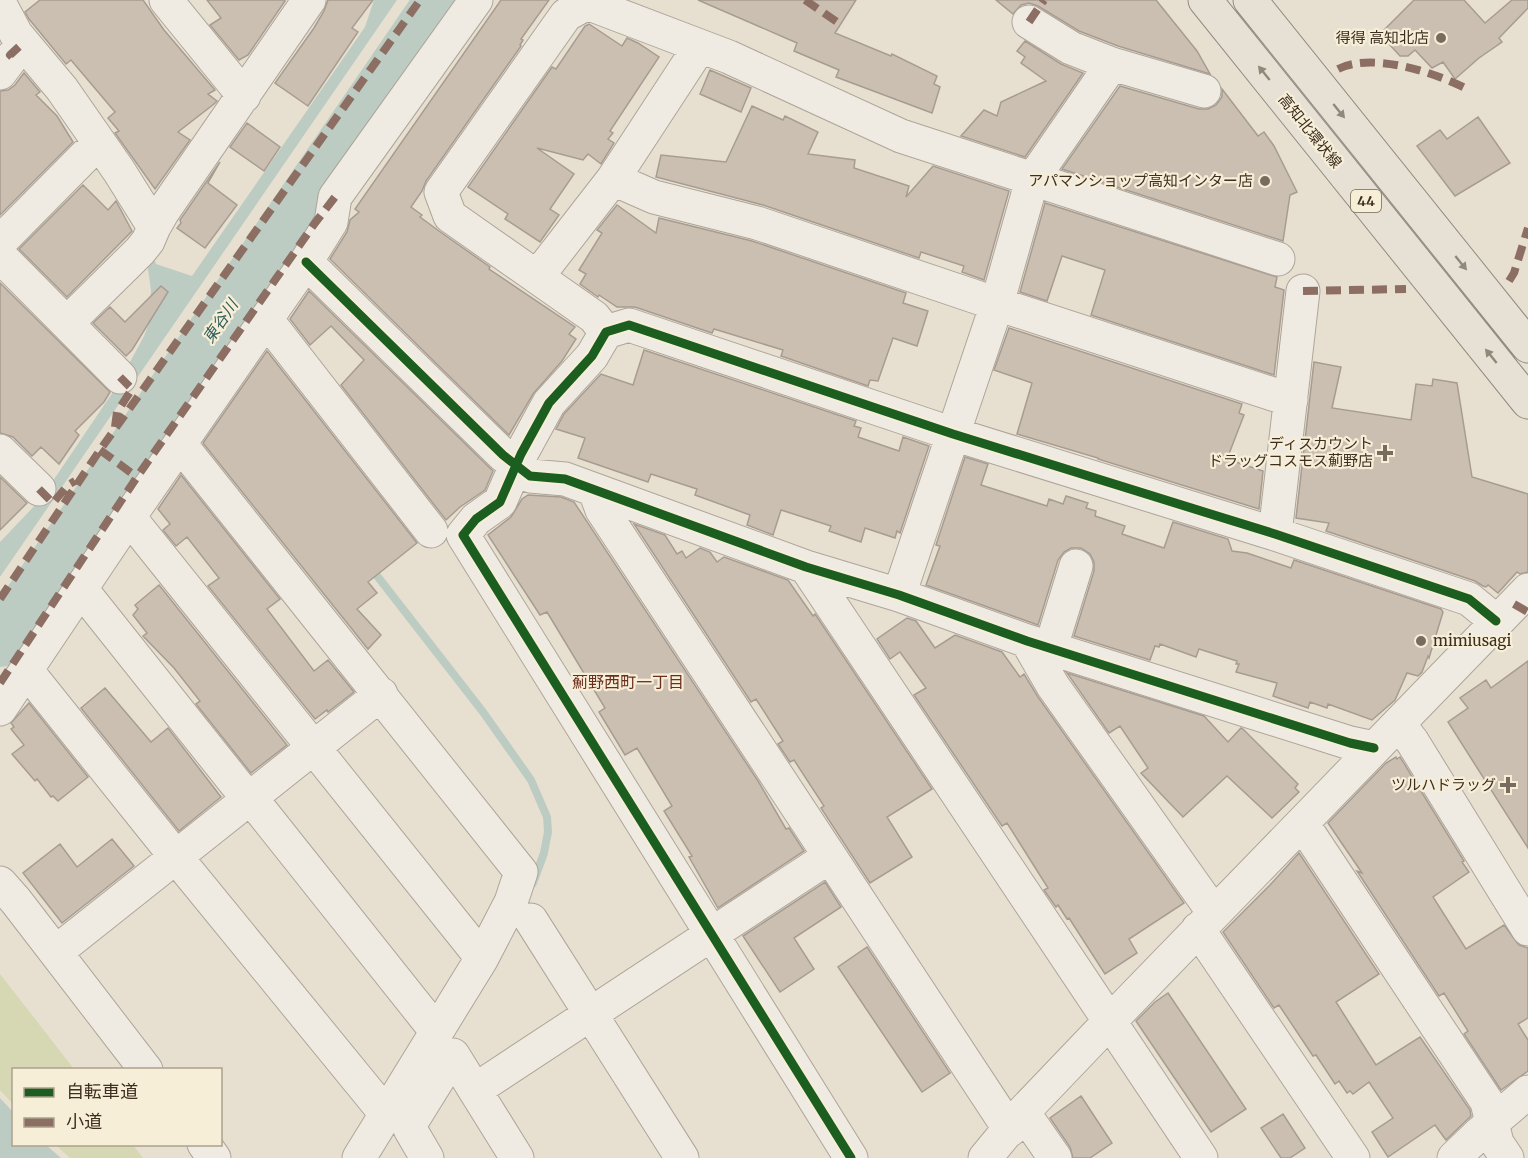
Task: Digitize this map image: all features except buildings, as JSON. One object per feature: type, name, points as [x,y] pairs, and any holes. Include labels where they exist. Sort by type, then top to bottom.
[{"type":"main road","name":"高知北環状線","points":[[1205,0],[1528,402]]},
{"type":"main road","name":"44","points":[[1250,0],[1528,346]]},
{"type":"street","points":[[166,0],[244,96]]},
{"type":"street","points":[[67,323],[147,240],[162,213],[309,0]]},
{"type":"street","points":[[0,709],[129,517],[306,262],[331,222],[335,197],[476,0]]},
{"type":"street","points":[[606,332],[594,317],[450,216],[441,192],[566,15],[587,3],[729,57],[901,136],[1278,259]]},
{"type":"street","points":[[0,4],[16,34],[62,89],[119,171],[147,240]]},
{"type":"street","points":[[1029,22],[1071,48],[1112,64],[1204,91]]},
{"type":"street","points":[[537,277],[613,178],[700,46]]},
{"type":"street","points":[[899,595],[997,304],[1032,180],[1112,64]]},
{"type":"street","points":[[0,242],[85,156]]},
{"type":"street","points":[[613,178],[654,198],[756,222],[1291,400]]},
{"type":"street","points":[[0,256],[120,377]]},
{"type":"street","points":[[306,262],[516,466],[530,476],[565,479],[806,567],[899,595],[1039,644],[1350,743],[1374,748]]},
{"type":"street","points":[[1275,534],[1303,291]]},
{"type":"street","points":[[266,318],[431,531]]},
{"type":"street","points":[[851,1158],[463,534],[476,519],[500,502],[549,403],[592,356],[606,332],[628,325],[953,434],[1275,534],[1469,599],[1496,621]]},
{"type":"street","points":[[180,444],[521,872],[511,902],[482,958],[359,1158]]},
{"type":"street","points":[[0,451],[39,489]]},
{"type":"street","points":[[595,491],[602,510],[829,857],[1017,1121],[1055,1158]]},
{"type":"street","points":[[129,517],[482,958]]},
{"type":"street","points":[[1076,566],[1039,644],[1053,686],[1206,921],[1353,1158]]},
{"type":"street","points":[[806,567],[1201,1158]]},
{"type":"street","points":[[81,589],[437,1032]]},
{"type":"street","points":[[985,1158],[1110,1021],[1528,590]]},
{"type":"street","points":[[27,670],[386,1114]]},
{"type":"street","points":[[56,952],[381,694]]},
{"type":"street","points":[[1399,725],[1412,741],[1528,929]]},
{"type":"street","points":[[1302,823],[1487,1102],[1497,1143],[1507,1158]]},
{"type":"street","points":[[475,1090],[829,857]]},
{"type":"street","points":[[0,883],[144,1068]]},
{"type":"street","points":[[531,920],[682,1158]]},
{"type":"street","points":[[428,1158],[410,1129],[453,1055],[517,1158]]},
{"type":"street","points":[[1454,1158],[1528,1092]]},
{"type":"green space","points":[[0,974],[73,1068],[12,1068],[12,1103],[0,1090]]},
{"type":"green space","points":[[57,1146],[134,1146],[143,1158],[70,1158]]},
{"type":"shaded area","points":[[374,0],[397,0],[0,577],[0,542],[40,500],[117,386],[144,336],[149,323],[151,290],[146,255],[150,250],[156,264],[192,276],[365,27]]},
{"type":"shaded area","points":[[0,1098],[12,1111],[12,1146],[47,1146],[61,1158],[0,1158]]},
{"type":"waterway","name":"東谷川","points":[[0,642],[440,0]]},
{"type":"waterway","points":[[371,568],[483,712],[531,780],[547,817],[548,832],[544,853],[533,883]]},
{"type":"marked path","points":[[0,599],[100,450],[420,0]]},
{"type":"marked path","points":[[805,0],[843,26]]},
{"type":"marked path","points":[[1029,22],[1044,0]]},
{"type":"marked path","points":[[12,57],[10,55],[23,43]]},
{"type":"marked path","points":[[1338,69],[1352,64],[1385,63],[1438,76],[1467,89]]},
{"type":"marked path","points":[[0,683],[137,477],[335,197]]},
{"type":"marked path","points":[[1509,281],[1514,273],[1528,228]]},
{"type":"marked path","points":[[1303,291],[1406,289]]},
{"type":"marked path","points":[[115,427],[117,412],[132,389],[120,377]]},
{"type":"marked path","points":[[100,450],[137,477]]},
{"type":"marked path","points":[[39,489],[53,503],[68,485],[75,481]]},
{"type":"marked path","points":[[1514,604],[1528,612]]},
{"type":"cycle path","points":[[306,262],[503,455],[530,476],[565,479],[806,567],[899,595],[1027,641],[1350,743],[1374,748]]},
{"type":"cycle path","points":[[851,1158],[463,535],[476,519],[500,502],[521,454],[549,403],[592,356],[606,332],[629,325],[953,434],[1275,534],[1469,599],[1496,621]]},
{"type":"place","name":"得得 高知北店","points":[[1441,38]]},
{"type":"place","name":"アパマンショップ高知インター店","points":[[1265,181]]},
{"type":"place","name":"ディスカウント ドラッグコスモス薊野店","points":[[1385,453]]},
{"type":"place","name":"mimiusagi","points":[[1421,641]]},
{"type":"place","name":"ツルハドラッグ","points":[[1508,785]]},
{"type":"district","name":"薊野西町一丁目","points":[[628,682]]}]
